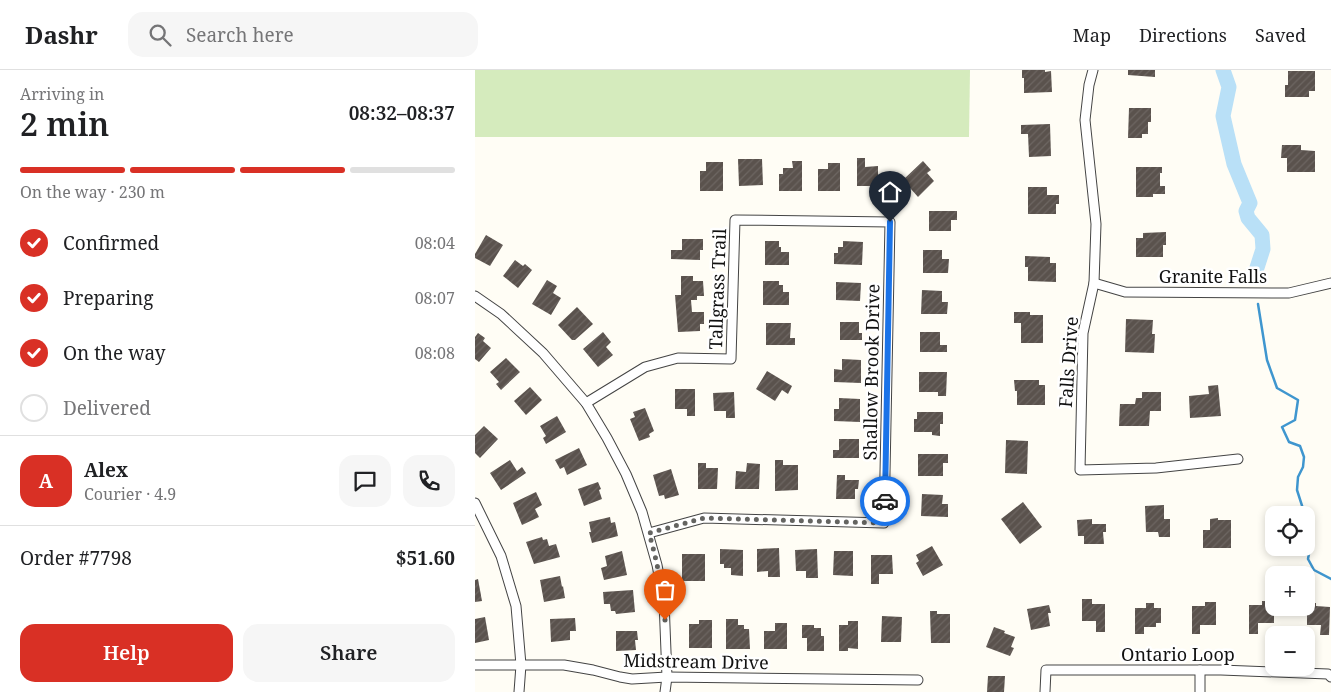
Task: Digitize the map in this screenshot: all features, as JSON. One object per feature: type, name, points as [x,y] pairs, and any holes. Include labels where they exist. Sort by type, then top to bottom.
[{"type":"street","name":"Falls Drive","points":[[1093,70],[1089,84],[1085,120],[1096,224],[1094,283],[1083,332],[1080,470],[1156,468],[1238,459]]},
{"type":"street","name":"Tallgrass Trail","points":[[586,403],[645,367],[678,358],[731,360],[735,220],[890,222]]},
{"type":"street","name":"Shallow Brook Drive","points":[[649,533],[704,518],[884,523],[890,222]]},
{"type":"street","name":"Granite Falls","points":[[1094,283],[1125,292],[1289,293],[1331,283]]},
{"type":"street","points":[[475,296],[501,314],[543,353],[586,403],[626,474],[643,512],[664,600],[667,677],[665,692]]},
{"type":"street","points":[[475,503],[501,556],[516,606],[521,665],[519,692]]},
{"type":"street","name":"Midstream Drive","points":[[475,665],[564,665],[593,670],[620,678],[918,680]]},
{"type":"street","name":"Ontario Loop","points":[[1045,692],[1046,670],[1200,670],[1327,674],[1331,677]]},
{"type":"street","points":[[1200,670],[1200,692]]},
{"type":"green space","points":[[475,70],[970,70],[969,137],[475,137]]},
{"type":"building","points":[[1022,70],[1051,71],[1052,92],[1024,93]]},
{"type":"building","points":[[1128,70],[1155,70],[1155,77],[1128,75]]},
{"type":"building","points":[[1288,71],[1315,71],[1315,91],[1309,91],[1309,97],[1285,97],[1285,85],[1288,85]]},
{"type":"building","points":[[1129,108],[1151,108],[1151,122],[1148,122],[1148,134],[1142,134],[1142,138],[1128,138]]},
{"type":"building","points":[[1050,124],[1051,156],[1029,157],[1028,134],[1021,134],[1021,125]]},
{"type":"building","points":[[1282,145],[1301,145],[1301,150],[1315,151],[1315,172],[1287,172],[1287,158],[1281,158]]},
{"type":"building","points":[[857,158],[865,158],[865,167],[878,166],[878,186],[857,186]]},
{"type":"building","points":[[738,159],[762,159],[763,185],[739,186]]},
{"type":"building","points":[[792,161],[802,161],[802,191],[779,191],[779,174],[783,174],[783,168],[793,168]]},
{"type":"building","points":[[923,161],[931,170],[927,173],[934,181],[918,197],[903,180]]},
{"type":"building","points":[[706,162],[723,162],[723,191],[700,191],[700,171],[706,171]]},
{"type":"building","points":[[828,163],[840,163],[840,191],[818,191],[818,169],[828,169]]},
{"type":"building","points":[[1136,167],[1162,167],[1160,186],[1165,186],[1165,194],[1153,194],[1153,197],[1136,197]]},
{"type":"building","points":[[1028,187],[1047,187],[1047,195],[1059,195],[1059,204],[1056,204],[1056,214],[1028,214]]},
{"type":"building","points":[[929,211],[957,211],[957,220],[951,220],[951,231],[929,231]]},
{"type":"building","points":[[1166,232],[1166,245],[1163,245],[1163,257],[1136,257],[1136,238],[1143,238],[1143,233]]},
{"type":"building","points":[[486,235],[503,245],[490,266],[475,258],[475,254]]},
{"type":"building","points":[[682,239],[703,239],[703,250],[700,250],[700,260],[671,259],[671,250],[682,250]]},
{"type":"building","points":[[765,241],[779,241],[781,252],[789,252],[789,265],[765,265]]},
{"type":"building","points":[[843,241],[863,242],[862,265],[834,264],[834,253],[838,253],[838,247],[843,247]]},
{"type":"building","points":[[923,250],[942,250],[942,259],[949,259],[948,273],[923,273]]},
{"type":"building","points":[[1025,256],[1050,257],[1050,263],[1056,263],[1056,282],[1028,281],[1028,267],[1025,267]]},
{"type":"building","points":[[515,260],[523,266],[525,264],[532,270],[518,288],[503,276]]},
{"type":"building","points":[[681,276],[693,276],[693,281],[703,281],[704,296],[697,296],[697,300],[691,300],[692,312],[704,312],[704,324],[700,324],[700,331],[678,332],[675,295],[681,295]]},
{"type":"building","points":[[547,280],[557,286],[553,293],[561,298],[551,315],[532,304]]},
{"type":"building","points":[[763,281],[779,281],[779,285],[783,285],[783,292],[789,292],[789,305],[763,305]]},
{"type":"building","points":[[836,282],[861,283],[860,301],[836,300]]},
{"type":"building","points":[[922,290],[942,291],[942,302],[948,302],[947,314],[921,314]]},
{"type":"building","points":[[577,307],[593,324],[575,340],[572,340],[558,325]]},
{"type":"building","points":[[1014,312],[1030,312],[1030,315],[1043,315],[1043,343],[1021,343],[1021,323],[1014,323]]},
{"type":"building","points":[[1126,319],[1153,320],[1152,334],[1155,334],[1154,353],[1125,352]]},
{"type":"building","points":[[840,322],[859,322],[859,333],[862,333],[862,340],[840,340]]},
{"type":"building","points":[[766,323],[791,323],[790,338],[795,338],[795,345],[766,345]]},
{"type":"building","points":[[603,332],[611,342],[606,347],[613,355],[598,367],[583,349]]},
{"type":"building","points":[[920,332],[940,332],[940,345],[947,345],[947,352],[920,352]]},
{"type":"building","points":[[478,333],[485,338],[483,341],[491,348],[479,362],[475,359],[475,337]]},
{"type":"building","points":[[506,358],[520,372],[501,390],[496,384],[499,382],[490,372]]},
{"type":"building","points":[[842,359],[861,360],[861,383],[834,382],[834,369],[842,370]]},
{"type":"building","points":[[767,371],[792,386],[788,394],[782,390],[775,401],[756,389]]},
{"type":"building","points":[[919,372],[947,372],[946,396],[938,396],[938,392],[919,392]]},
{"type":"building","points":[[1014,380],[1039,380],[1039,385],[1045,385],[1045,405],[1017,405],[1017,391],[1015,391]]},
{"type":"building","points":[[1218,385],[1221,416],[1190,418],[1189,396],[1209,394],[1208,386]]},
{"type":"building","points":[[530,387],[542,400],[526,415],[514,401]]},
{"type":"building","points":[[675,389],[695,389],[695,416],[687,416],[687,409],[675,409]]},
{"type":"building","points":[[734,392],[735,418],[726,418],[726,411],[714,411],[713,393]]},
{"type":"building","points":[[1142,392],[1161,392],[1161,411],[1150,411],[1149,426],[1119,426],[1120,404],[1135,404],[1136,398],[1142,398]]},
{"type":"building","points":[[839,398],[860,399],[860,422],[834,421],[834,409],[839,409]]},
{"type":"building","points":[[645,408],[654,431],[649,434],[650,437],[639,441],[630,419],[635,417],[633,412]]},
{"type":"building","points":[[917,412],[943,412],[940,436],[932,435],[932,432],[914,432],[914,419],[917,419]]},
{"type":"building","points":[[557,416],[566,432],[546,444],[543,438],[546,436],[540,426]]},
{"type":"building","points":[[484,426],[498,439],[480,458],[475,453],[475,435]]},
{"type":"building","points":[[839,439],[859,439],[859,458],[833,458],[833,450],[839,450]]},
{"type":"building","points":[[1006,440],[1028,441],[1027,474],[1005,473]]},
{"type":"building","points":[[579,448],[587,465],[567,475],[564,467],[560,469],[555,460]]},
{"type":"building","points":[[918,454],[948,454],[948,463],[943,463],[943,476],[918,476]]},
{"type":"building","points":[[510,460],[517,471],[522,467],[526,473],[501,490],[490,473]]},
{"type":"building","points":[[775,460],[783,460],[783,465],[798,465],[798,490],[775,491]]},
{"type":"building","points":[[698,463],[706,463],[706,468],[718,468],[717,489],[698,489]]},
{"type":"building","points":[[747,463],[760,464],[759,489],[735,489],[736,471],[746,472]]},
{"type":"building","points":[[671,469],[679,495],[665,499],[664,495],[659,496],[653,475]]},
{"type":"building","points":[[837,475],[845,475],[845,480],[859,480],[858,489],[855,489],[855,499],[836,499]]},
{"type":"building","points":[[598,482],[602,499],[584,506],[578,489]]},
{"type":"building","points":[[536,492],[542,505],[535,509],[539,517],[522,525],[513,503]]},
{"type":"building","points":[[922,494],[943,495],[942,504],[948,504],[948,517],[921,516]]},
{"type":"building","points":[[1023,502],[1042,527],[1020,544],[1001,519]]},
{"type":"building","points":[[1164,505],[1164,519],[1170,519],[1170,537],[1159,537],[1158,532],[1146,532],[1145,506]]},
{"type":"building","points":[[610,517],[611,523],[615,522],[618,536],[592,543],[589,522]]},
{"type":"building","points":[[1218,518],[1218,520],[1231,520],[1231,548],[1203,548],[1203,530],[1210,530],[1210,519]]},
{"type":"building","points":[[1092,519],[1092,524],[1106,524],[1106,532],[1103,532],[1104,544],[1084,544],[1084,536],[1078,536],[1077,520]]},
{"type":"building","points":[[542,537],[543,540],[547,539],[549,546],[556,544],[560,557],[534,564],[526,542]]},
{"type":"building","points":[[932,546],[943,565],[923,576],[916,563],[919,561],[916,555]]},
{"type":"building","points":[[779,548],[780,577],[768,577],[768,571],[757,572],[757,549]]},
{"type":"building","points":[[720,549],[743,550],[743,576],[731,575],[731,568],[724,568],[724,564],[720,564]]},
{"type":"building","points":[[817,549],[818,578],[806,578],[806,571],[796,571],[795,550]]},
{"type":"building","points":[[622,551],[627,575],[604,580],[601,568],[607,566],[605,556]]},
{"type":"building","points":[[834,551],[853,551],[853,576],[833,575]]},
{"type":"building","points":[[682,554],[705,554],[705,581],[682,581]]},
{"type":"building","points":[[871,555],[892,555],[893,574],[879,574],[879,584],[871,584]]},
{"type":"building","points":[[560,576],[565,598],[544,602],[540,580]]},
{"type":"building","points":[[478,579],[482,601],[475,602],[475,580]]},
{"type":"building","points":[[633,590],[635,612],[616,614],[615,611],[611,611],[610,604],[604,604],[603,592]]},
{"type":"building","points":[[1082,599],[1092,599],[1092,604],[1105,604],[1105,632],[1096,632],[1096,621],[1082,621]]},
{"type":"building","points":[[1262,601],[1265,601],[1265,616],[1274,616],[1274,623],[1258,623],[1258,634],[1249,634],[1249,605],[1262,605]]},
{"type":"building","points":[[1205,602],[1216,602],[1216,625],[1200,625],[1200,634],[1192,634],[1192,606],[1205,606]]},
{"type":"building","points":[[1146,603],[1154,603],[1154,608],[1161,608],[1161,623],[1156,623],[1156,627],[1144,627],[1144,634],[1135,634],[1135,608],[1146,608]]},
{"type":"building","points":[[1315,603],[1316,606],[1330,607],[1329,635],[1320,635],[1321,625],[1307,625],[1307,616],[1315,616]]},
{"type":"building","points":[[1049,605],[1051,613],[1048,613],[1050,626],[1031,630],[1027,609]]},
{"type":"building","points":[[930,611],[937,611],[937,614],[950,614],[950,643],[931,643]]},
{"type":"building","points":[[882,616],[902,617],[901,642],[881,642]]},
{"type":"building","points":[[485,617],[489,640],[475,643],[475,619]]},
{"type":"building","points":[[575,618],[576,631],[570,631],[570,640],[551,642],[550,619]]},
{"type":"building","points":[[726,619],[738,619],[738,625],[744,625],[744,629],[749,629],[750,649],[726,649]]},
{"type":"building","points":[[699,620],[712,620],[712,648],[689,648],[689,624],[699,624]]},
{"type":"building","points":[[848,621],[858,621],[858,649],[848,648],[848,651],[839,651],[839,625],[848,625]]},
{"type":"building","points":[[775,623],[787,623],[787,649],[764,649],[764,631],[775,631]]},
{"type":"building","points":[[802,625],[814,625],[814,628],[821,628],[821,636],[824,636],[824,651],[807,651],[807,638],[802,638]]},
{"type":"building","points":[[994,627],[1015,637],[1011,647],[1014,648],[1010,656],[986,647]]},
{"type":"building","points":[[616,631],[637,631],[638,640],[635,640],[636,650],[616,651]]},
{"type":"building","points":[[988,676],[1005,676],[1004,692],[987,692]]},
{"type":"waterway","points":[[1223,70],[1229,87],[1223,116],[1234,164],[1250,203],[1246,211],[1248,218],[1262,235],[1263,249],[1254,277]]},
{"type":"waterway","points":[[1258,304],[1267,360],[1277,388],[1298,400],[1295,420],[1282,427],[1289,442],[1300,446],[1304,457],[1303,467],[1298,477],[1297,490],[1302,506]]},
{"type":"waterway","points":[[1309,556],[1308,559],[1314,570],[1331,579]]},
{"type":"way so far","points":[[665,620],[661,583],[649,533],[704,518],[884,523],[885,501]]},
{"type":"route","points":[[885,501],[890,222]]}]
